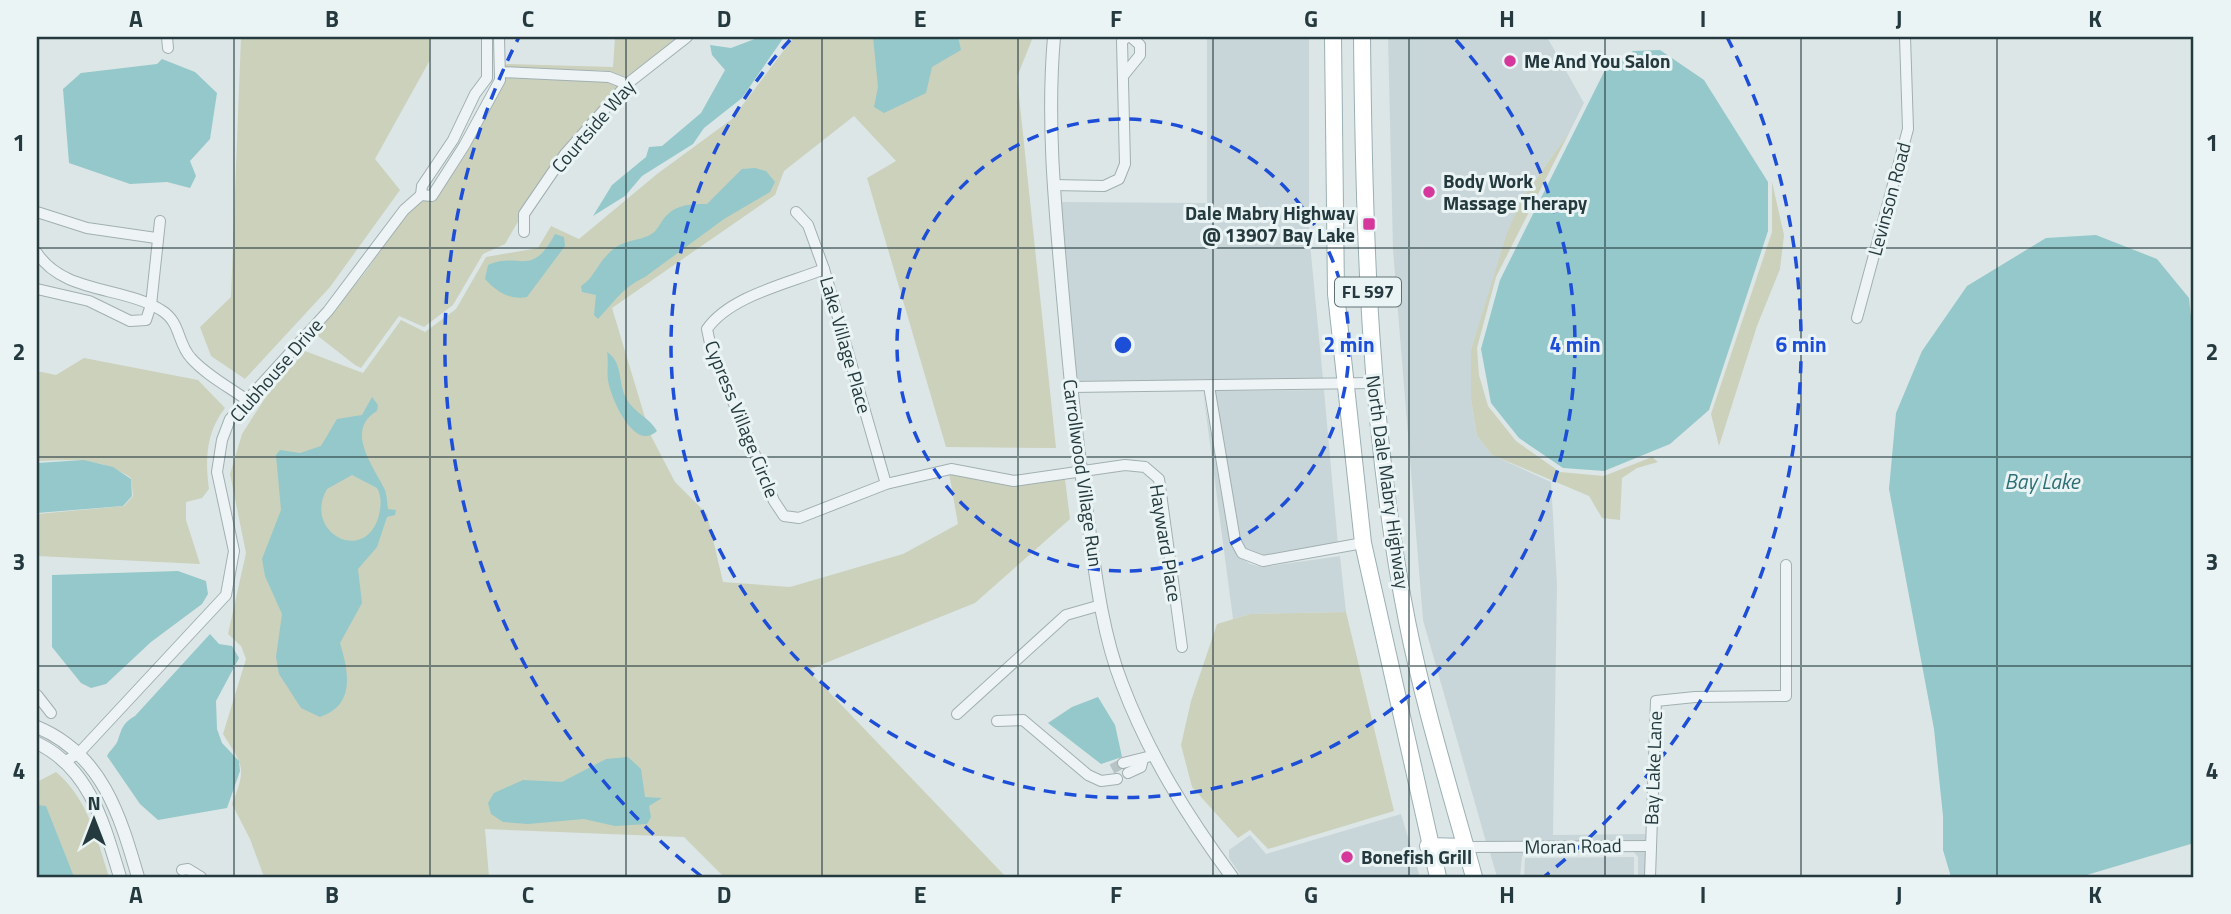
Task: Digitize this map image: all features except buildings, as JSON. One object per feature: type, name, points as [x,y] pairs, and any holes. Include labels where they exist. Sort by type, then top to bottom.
[{"type":"main road","name":"North Dale Mabry Highway","points":[[1333,37],[1333,208],[1344,384],[1363,544],[1430,853],[1438,877]]},
{"type":"main road","name":"North Dale Mabry Highway","points":[[1362,37],[1363,227],[1374,383],[1408,623],[1474,877]]},
{"type":"main road","points":[[1430,853],[1466,848]]},
{"type":"street","name":"Clubhouse Drive","points":[[421,195],[422,186],[453,140],[475,94],[487,78],[487,37]]},
{"type":"street","name":"Clubhouse Drive","points":[[65,762],[79,753],[226,595],[234,551],[217,472],[225,430],[247,400],[333,304],[404,210],[421,195],[432,195],[464,146],[500,80],[499,37]]},
{"type":"street","name":"Courtside Way","points":[[524,232],[524,214],[565,153],[627,83],[687,37]]},
{"type":"street","name":"Carrollwood Village Run","points":[[1054,37],[1051,68],[1053,186],[1080,470],[1101,605],[1120,681],[1147,758],[1231,877]]},
{"type":"street","points":[[1053,186],[1104,186],[1119,179],[1125,164],[1122,41],[1129,37],[1140,44],[1140,55],[1123,76]]},
{"type":"street","name":"Levinson Road","points":[[1857,318],[1908,129],[1905,37]]},
{"type":"street","points":[[500,72],[609,77],[627,83]]},
{"type":"street","points":[[453,140],[464,146]]},
{"type":"street","points":[[37,212],[88,228],[156,238]]},
{"type":"street","name":"Lake Village Place","points":[[796,212],[808,225],[824,269],[886,484]]},
{"type":"street","points":[[37,289],[89,301],[131,321],[146,320],[151,305],[159,221]]},
{"type":"street","points":[[37,253],[67,279],[151,305],[172,319],[180,329],[185,351],[193,361],[247,400]]},
{"type":"street","name":"Cypress Village Circle","points":[[824,269],[751,298],[716,316],[706,329],[711,348],[774,501],[784,516],[799,518],[886,484],[942,471]]},
{"type":"street","points":[[1071,387],[1374,383]]},
{"type":"street","points":[[1209,386],[1235,540],[1242,553],[1263,561],[1363,544]]},
{"type":"street","name":"Hayward Place","points":[[942,471],[951,469],[1014,481],[1125,465],[1145,467],[1158,478],[1182,647]]},
{"type":"street","name":"Bay Lake Lane","points":[[1650,846],[1656,701],[1695,697],[1786,696],[1786,565]]},
{"type":"street","points":[[957,714],[1066,615],[1101,605]]},
{"type":"street","points":[[37,695],[51,713]]},
{"type":"street","points":[[997,721],[1023,720],[1088,775],[1101,781],[1112,775]]},
{"type":"street","points":[[37,727],[79,753],[110,795],[119,814],[138,877]]},
{"type":"street","points":[[37,743],[65,762],[91,793],[101,814],[120,877]]},
{"type":"street","points":[[1126,768],[1136,757],[1147,758]]},
{"type":"street","name":"Moran Road","points":[[1466,848],[1650,846],[1650,877]]},
{"type":"street","points":[[182,870],[188,869],[201,877]]},
{"type":"shaded area","points":[[1207,37],[1309,37],[1309,233],[1323,379],[1075,381],[1060,202],[1207,203]]},
{"type":"shaded area","points":[[1388,37],[1547,37],[1584,103],[1570,131],[1522,199],[1471,350],[1471,399],[1477,436],[1492,455],[1551,482],[1557,584],[1553,835],[1645,834],[1645,840],[1486,842],[1423,620],[1393,250]]},
{"type":"shaded area","points":[[1324,390],[1338,545],[1263,556],[1246,549],[1240,538],[1214,391]]},
{"type":"shaded area","points":[[1203,391],[1230,541],[1238,556],[1250,564],[1263,567],[1340,556],[1346,612],[1250,614],[1233,619]]},
{"type":"shaded area","points":[[1401,814],[1420,877],[1242,877],[1229,858],[1229,850],[1250,835],[1266,854]]},
{"type":"shaded area","points":[[1645,851],[1646,877],[1638,877],[1638,857],[1634,852],[1525,853],[1522,856],[1520,877],[1497,877],[1490,853]]},
{"type":"shaded area","points":[[1634,857],[1634,877],[1524,877],[1525,858]]},
{"type":"green space","points":[[241,37],[429,37],[430,60],[375,159],[400,190],[330,287],[245,379],[211,356],[200,327],[231,297]]},
{"type":"green space","points":[[615,37],[679,37],[626,77],[609,71],[505,67],[506,64],[613,67]]},
{"type":"green space","points":[[794,37],[1033,37],[1017,77],[1056,448],[946,447],[867,178],[896,161],[854,116],[784,171],[775,195],[612,308],[650,434],[675,482],[707,514],[723,582],[790,587],[903,554],[958,524],[949,473],[1010,486],[1065,479],[1070,519],[975,603],[808,670],[1006,877],[724,877],[684,837],[485,829],[489,877],[264,877],[250,839],[232,804],[240,782],[241,767],[223,734],[246,659],[241,646],[228,634],[246,553],[230,474],[242,434],[265,398],[305,351],[363,373],[401,320],[425,332],[456,309],[486,257],[538,248],[551,226],[579,239],[657,174],[732,119]]},
{"type":"green space","points":[[505,78],[608,82],[618,86],[561,150],[521,211],[519,220],[505,244],[483,254],[453,305],[424,327],[399,316],[361,368],[355,365],[314,333],[364,274],[407,214],[423,201],[436,199],[467,153]]},
{"type":"green space","points":[[1570,131],[1496,277],[1477,348],[1479,375],[1488,406],[1516,441],[1560,472],[1604,476],[1652,457],[1658,462],[1637,468],[1622,478],[1620,520],[1602,518],[1589,496],[1492,455],[1477,436],[1471,399],[1471,350],[1507,233],[1522,199]]},
{"type":"green space","points":[[1772,182],[1784,235],[1780,269],[1757,326],[1719,446],[1711,414],[1772,232]]},
{"type":"green space","points":[[84,358],[198,380],[225,408],[214,427],[208,447],[209,489],[202,498],[186,502],[186,520],[200,564],[37,556],[37,514],[124,506],[133,496],[131,478],[109,466],[86,461],[37,461],[37,371],[56,375]]},
{"type":"green space","points":[[1346,612],[1394,811],[1268,849],[1250,830],[1238,838],[1192,787],[1181,745],[1191,701],[1217,624],[1250,614]]},
{"type":"green space","points":[[56,772],[84,807],[109,877],[37,877],[37,782]]},
{"type":"water","points":[[760,37],[784,37],[742,98],[704,128],[693,144],[642,176],[625,196],[593,216],[612,185],[646,157],[649,147],[662,146],[701,113],[725,70],[712,55],[710,45],[731,48]]},
{"type":"water","points":[[873,37],[958,37],[961,50],[932,67],[926,93],[884,113],[874,107],[878,87]]},
{"type":"water","points":[[1660,50],[1704,80],[1768,182],[1768,231],[1709,410],[1670,444],[1604,471],[1563,468],[1519,438],[1491,403],[1481,349],[1500,280],[1604,72],[1633,51]]},
{"type":"water","points":[[162,59],[195,72],[217,93],[210,139],[190,161],[196,176],[190,188],[167,182],[130,184],[69,163],[63,89],[81,73],[157,64]]},
{"type":"water","points":[[742,169],[766,171],[775,182],[770,192],[724,219],[631,285],[598,319],[594,315],[596,295],[582,292],[581,286],[609,253],[623,243],[652,234],[675,209],[707,204]]},
{"type":"water","points":[[555,234],[564,237],[565,246],[527,297],[504,294],[485,279],[488,265],[499,261],[532,260],[547,248]]},
{"type":"water","name":"Bay Lake","points":[[2096,235],[2157,259],[2189,298],[2194,345],[2194,843],[2080,877],[1951,877],[1943,850],[1943,816],[1934,729],[1889,489],[1896,413],[1922,351],[1967,286],[2046,238]]},
{"type":"water","points":[[607,352],[616,361],[629,403],[657,431],[649,436],[633,430],[620,413],[609,385]]},
{"type":"water","points":[[372,397],[378,405],[377,411],[363,428],[364,448],[385,490],[388,509],[396,510],[395,515],[387,517],[377,547],[358,569],[362,603],[340,643],[347,676],[344,696],[331,712],[320,717],[301,708],[279,674],[276,657],[282,614],[265,576],[262,559],[281,510],[276,455],[280,450],[300,453],[321,446],[337,419],[362,415]],"holes":[[[352,475],[377,488],[380,498],[379,515],[372,530],[362,539],[350,541],[339,538],[329,530],[323,519],[322,505],[327,489]]]},
{"type":"water","points":[[84,460],[113,467],[131,479],[132,496],[123,506],[37,513],[37,463]]},
{"type":"water","points":[[178,571],[206,581],[208,594],[202,604],[151,642],[106,684],[91,688],[81,683],[52,647],[52,575]]},
{"type":"water","points":[[210,634],[219,644],[232,646],[239,658],[216,701],[217,729],[222,743],[239,761],[240,771],[227,808],[158,820],[140,804],[107,756],[125,724]]},
{"type":"water","points":[[1098,697],[1115,725],[1122,757],[1101,764],[1048,723],[1072,707]]},
{"type":"water","points":[[628,757],[641,769],[645,797],[662,798],[649,806],[651,817],[647,824],[615,826],[584,819],[528,824],[503,822],[491,814],[488,803],[494,793],[523,780],[562,782],[606,759]]},
{"type":"water","points":[[37,805],[46,806],[74,877],[37,877]]},
{"type":"tunnel","points":[[1112,769],[1123,763]]},
{"type":"place","name":"Me And You Salon","points":[[1510,61]]},
{"type":"place","name":"Body Work Massage Therapy","points":[[1429,192]]},
{"type":"place","name":"Dale Mabry Highway @ 13907 Bay Lake","points":[[1369,224]]},
{"type":"place","name":"Bonefish Grill","points":[[1347,857]]}]
